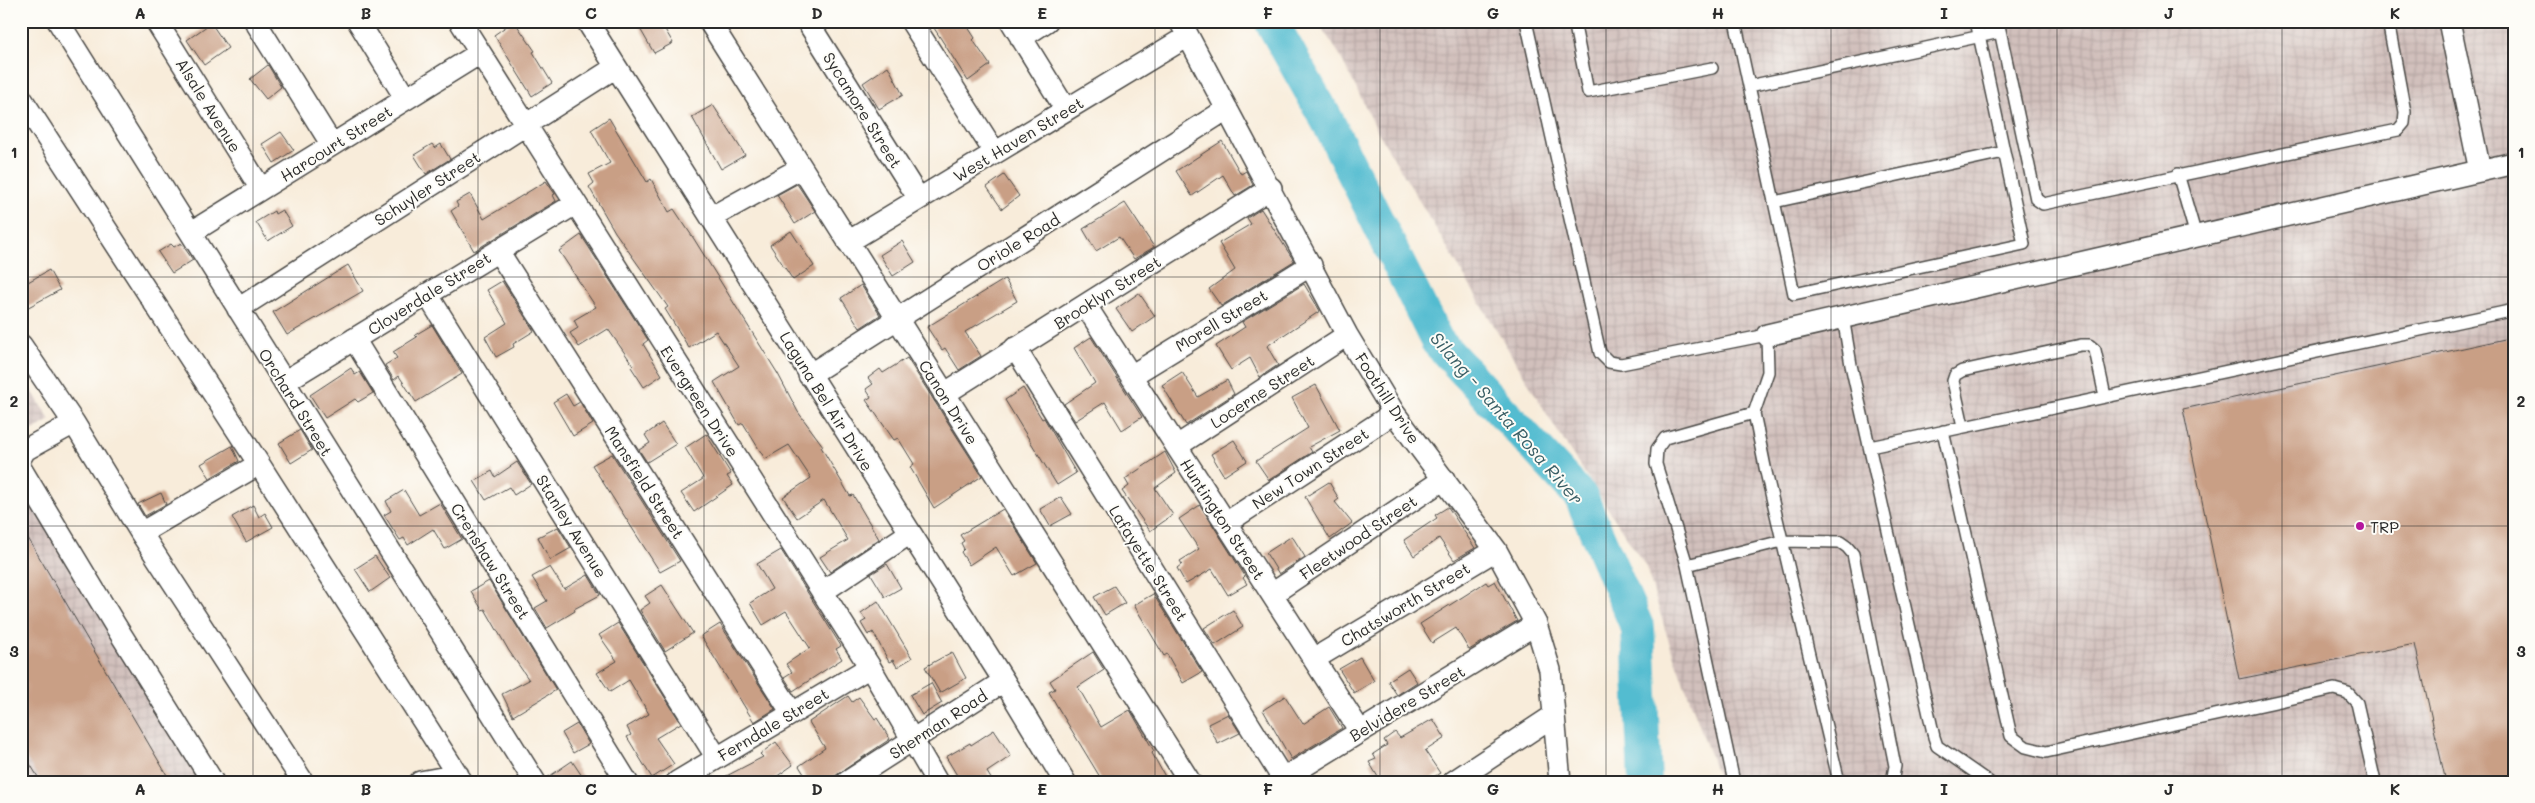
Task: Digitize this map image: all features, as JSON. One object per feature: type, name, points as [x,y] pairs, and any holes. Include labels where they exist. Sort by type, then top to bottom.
[{"type":"street","name":"Orchard Street","points":[[58,21],[535,782]]},
{"type":"street","name":"Alsale Avenue","points":[[156,21],[261,189]]},
{"type":"street","points":[[255,21],[332,146]]},
{"type":"street","points":[[358,21],[406,99]]},
{"type":"street","name":"Evergreen Drive","points":[[460,21],[870,667],[937,782]]},
{"type":"street","name":"Laguna Bel Air Drive","points":[[587,21],[1004,681],[1065,782]]},
{"type":"street","name":"Canon Drive","points":[[709,21],[1190,782]]},
{"type":"street","name":"Sycamore Street","points":[[807,21],[919,199]]},
{"type":"street","points":[[911,21],[995,153]]},
{"type":"street","points":[[1047,21],[1016,30],[1066,110]]},
{"type":"street","points":[[2449,21],[2480,171]]},
{"type":"street","name":"West Haven Street","points":[[848,242],[1066,110],[1184,29]]},
{"type":"street","name":"Foothill Drive","points":[[1184,29],[1271,188],[1347,335],[1394,413],[1496,550],[1536,624],[1550,670],[1560,782]]},
{"type":"street","name":"Harcourt Street","points":[[192,232],[480,53]]},
{"type":"street","name":"Schuyler Street","points":[[238,309],[616,67]]},
{"type":"street","points":[[21,98],[460,778],[420,782]]},
{"type":"street","name":"Oriole Road","points":[[809,375],[1227,109]]},
{"type":"street","points":[[1767,335],[2514,163]]},
{"type":"street","points":[[712,217],[801,168]]},
{"type":"street","name":"Brooklyn Street","points":[[944,394],[1271,188]]},
{"type":"street","name":"Cloverdale Street","points":[[284,382],[575,204]]},
{"type":"street","name":"Mansfield Street","points":[[498,251],[792,713]]},
{"type":"street","name":"Morell Street","points":[[1131,376],[1311,265]]},
{"type":"street","name":"Stanley Avenue","points":[[427,294],[717,758]]},
{"type":"street","name":"Huntington Street","points":[[1086,306],[1360,731]]},
{"type":"street","name":"Locerne Street","points":[[1176,446],[1347,335]]},
{"type":"street","name":"Crenshaw Street","points":[[354,339],[627,782]]},
{"type":"street","points":[[21,345],[74,423],[141,533],[303,782]]},
{"type":"street","name":"Lafayette Street","points":[[1016,348],[1281,780]]},
{"type":"street","name":"New Town Street","points":[[1226,523],[1394,413]]},
{"type":"street","points":[[21,457],[25,450],[74,423]]},
{"type":"street","points":[[141,533],[259,464]]},
{"type":"street","points":[[21,469],[213,782]]},
{"type":"street","name":"Fleetwood Street","points":[[1272,594],[1444,479]]},
{"type":"street","points":[[822,592],[910,533]]},
{"type":"street","name":"Chatsworth Street","points":[[1314,658],[1496,550]]},
{"type":"street","name":"Belvidere Street","points":[[1281,780],[1536,624]]},
{"type":"street","name":"Ferndale Street","points":[[677,782],[870,667]]},
{"type":"street","name":"Sherman Road","points":[[847,782],[1004,681]]},
{"type":"street","points":[[1453,782],[1553,716]]},
{"type":"lane","points":[[1526,21],[1600,353],[1609,362],[1621,364],[1767,335],[1768,372],[1754,413],[1839,782]]},
{"type":"lane","points":[[1574,21],[1588,92],[1712,68]]},
{"type":"lane","points":[[1735,21],[1794,294],[2024,244],[1976,21]]},
{"type":"lane","points":[[1749,86],[1979,36],[1999,26],[2036,199],[2043,204],[2052,204],[2178,174],[2398,130],[2404,123],[2405,112],[2388,21]]},
{"type":"lane","points":[[1998,125],[2019,120]]},
{"type":"lane","points":[[1774,202],[2004,152]]},
{"type":"lane","points":[[2178,174],[2196,236]]},
{"type":"lane","points":[[1870,447],[2514,310]]},
{"type":"lane","points":[[1843,317],[1851,365],[1934,737],[1938,746],[1988,782]]},
{"type":"lane","points":[[1963,426],[1953,381],[1955,375],[1962,371],[2081,345],[2089,345],[2095,350],[2105,396]]},
{"type":"lane","points":[[1734,782],[1687,565],[1656,464],[1658,449],[1665,438],[1754,413]]},
{"type":"lane","points":[[1943,431],[2011,736],[2026,747],[2046,752],[2334,689],[2348,693],[2357,703],[2375,782]]},
{"type":"lane","points":[[1687,565],[1782,541],[1840,542],[1847,547],[1853,554],[1895,766],[1892,782]]},
{"type":"shaded area","points":[[1317,21],[2514,21],[2514,782],[1720,782],[1670,645],[1646,567],[1554,426],[1378,132],[1338,52]]},
{"type":"shaded area","points":[[21,373],[50,420],[21,437]]},
{"type":"shaded area","points":[[21,485],[207,782],[21,782]]},
{"type":"building","points":[[514,21],[535,51],[533,52],[552,83],[532,96],[494,35]]},
{"type":"building","points":[[648,21],[660,21],[673,43],[654,53],[639,27]]},
{"type":"building","points":[[945,21],[964,21],[975,38],[973,40],[990,65],[968,81],[934,28]]},
{"type":"building","points":[[211,23],[228,48],[204,65],[187,40]]},
{"type":"building","points":[[268,65],[281,87],[266,99],[250,79]]},
{"type":"building","points":[[888,66],[903,95],[879,109],[863,83]]},
{"type":"building","points":[[713,105],[745,155],[721,169],[692,117]]},
{"type":"building","points":[[609,118],[647,182],[651,179],[669,212],[674,209],[694,239],[778,374],[798,412],[823,446],[821,447],[850,496],[853,495],[879,539],[830,572],[820,557],[848,540],[824,500],[797,518],[783,497],[811,478],[789,445],[765,459],[743,423],[739,425],[714,382],[739,366],[716,331],[689,348],[665,309],[668,307],[615,232],[589,187],[594,183],[589,174],[610,163],[591,130]]},
{"type":"building","points":[[281,132],[294,150],[274,163],[262,144]]},
{"type":"building","points":[[1222,141],[1241,174],[1246,171],[1253,185],[1235,196],[1223,175],[1192,196],[1176,171]]},
{"type":"building","points":[[432,144],[435,148],[441,144],[450,159],[426,174],[414,155]]},
{"type":"building","points":[[1004,175],[1019,196],[1002,209],[987,187]]},
{"type":"building","points":[[546,181],[555,194],[553,195],[556,201],[474,251],[451,211],[458,206],[456,202],[470,194],[484,219]]},
{"type":"building","points":[[797,184],[815,211],[795,224],[777,195]]},
{"type":"building","points":[[1125,203],[1154,247],[1134,259],[1119,237],[1096,251],[1083,229]]},
{"type":"building","points":[[1261,209],[1294,261],[1221,306],[1209,289],[1235,270],[1219,243],[1251,224],[1247,218]]},
{"type":"building","points":[[282,210],[292,226],[268,241],[256,222],[274,211],[275,214]]},
{"type":"building","points":[[791,231],[814,266],[793,280],[770,245]]},
{"type":"building","points":[[581,235],[648,340],[643,344],[662,375],[644,387],[631,367],[633,365],[608,329],[579,347],[570,333],[578,328],[574,320],[596,307],[559,251]]},
{"type":"building","points":[[902,241],[915,262],[893,276],[880,255]]},
{"type":"building","points":[[181,243],[193,260],[172,273],[158,252],[171,244],[174,247]]},
{"type":"building","points":[[348,265],[363,291],[287,335],[273,312]]},
{"type":"building","points":[[49,270],[60,290],[21,311],[21,286]]},
{"type":"building","points":[[1005,279],[1017,301],[965,332],[981,356],[959,370],[945,348],[942,350],[927,327]]},
{"type":"building","points":[[502,281],[534,331],[513,344],[514,347],[496,357],[485,337],[507,323],[487,290]]},
{"type":"building","points":[[1304,284],[1320,311],[1267,346],[1278,365],[1260,377],[1250,358],[1231,370],[1216,346],[1245,327],[1242,322]]},
{"type":"building","points":[[861,285],[880,315],[860,328],[841,298]]},
{"type":"building","points":[[1139,293],[1155,316],[1132,332],[1116,309]]},
{"type":"building","points":[[432,325],[462,374],[416,402],[399,376],[394,380],[385,365],[397,358],[393,352]]},
{"type":"building","points":[[1091,337],[1142,417],[1122,430],[1105,402],[1075,421],[1064,404],[1095,383],[1074,348]]},
{"type":"building","name":"TRP","points":[[2514,337],[2514,782],[2446,782],[2415,644],[2239,679],[2183,409]]},
{"type":"building","points":[[907,358],[982,476],[934,508],[910,467],[914,464],[898,438],[894,440],[866,400],[871,397],[866,389],[873,384],[868,378],[880,369],[883,373]]},
{"type":"building","points":[[351,368],[355,375],[360,372],[373,393],[358,402],[355,399],[325,418],[310,395]]},
{"type":"building","points":[[1182,372],[1198,397],[1227,380],[1234,394],[1186,425],[1162,385]]},
{"type":"building","points":[[1316,385],[1340,430],[1309,447],[1312,452],[1269,480],[1256,461],[1308,428],[1292,398]]},
{"type":"building","points":[[1023,388],[1042,419],[1044,418],[1076,473],[1057,485],[1005,400]]},
{"type":"building","points":[[566,394],[573,406],[580,402],[593,424],[573,436],[553,402]]},
{"type":"building","points":[[662,423],[676,444],[647,462],[639,450],[650,443],[645,435]]},
{"type":"building","points":[[300,430],[312,450],[291,463],[279,443]]},
{"type":"building","points":[[706,434],[731,474],[727,476],[733,485],[694,512],[681,493],[703,479],[685,448]]},
{"type":"building","points":[[1234,440],[1247,461],[1224,476],[1211,454]]},
{"type":"building","points":[[232,446],[239,461],[210,478],[201,464]]},
{"type":"building","points":[[1165,452],[1176,473],[1155,488],[1173,515],[1150,531],[1122,491],[1129,486],[1125,479]]},
{"type":"building","points":[[612,454],[680,561],[660,572],[592,465]]},
{"type":"building","points":[[517,462],[531,484],[514,495],[509,487],[486,500],[474,481],[492,471],[495,477]]},
{"type":"building","points":[[1329,482],[1339,499],[1335,502],[1352,523],[1330,539],[1305,497]]},
{"type":"building","points":[[404,490],[419,515],[440,503],[462,539],[445,549],[433,529],[408,545],[404,538],[400,540],[384,515],[391,511],[386,501]]},
{"type":"building","points":[[161,493],[166,504],[145,516],[138,504]]},
{"type":"building","points":[[1061,497],[1072,514],[1050,526],[1040,509]]},
{"type":"building","points":[[253,505],[259,517],[265,513],[273,527],[246,542],[232,517]]},
{"type":"building","points":[[1200,505],[1245,576],[1243,578],[1247,584],[1228,595],[1212,569],[1186,584],[1177,568],[1182,564],[1180,561],[1199,549],[1179,519]]},
{"type":"building","points":[[1448,507],[1475,548],[1454,560],[1439,538],[1414,556],[1404,540],[1437,518],[1435,515]]},
{"type":"building","points":[[1003,509],[1037,563],[1014,576],[996,547],[969,565],[961,552],[964,549],[961,543],[964,541],[960,535]]},
{"type":"building","points":[[21,526],[171,782],[41,782],[21,749]]},
{"type":"building","points":[[558,527],[571,548],[550,560],[538,537]]},
{"type":"building","points":[[1292,536],[1305,557],[1279,574],[1266,553]]},
{"type":"building","points":[[781,550],[841,646],[836,649],[842,659],[793,691],[784,677],[792,672],[786,664],[810,648],[786,611],[763,625],[750,603],[772,589],[757,564]]},
{"type":"building","points":[[375,556],[390,578],[370,592],[355,569]]},
{"type":"building","points":[[887,564],[901,588],[885,597],[871,574]]},
{"type":"building","points":[[550,567],[564,589],[588,575],[600,595],[574,609],[575,611],[547,628],[535,608],[547,601],[532,577]]},
{"type":"building","points":[[489,581],[556,690],[513,716],[502,694],[529,680],[509,651],[485,609],[482,610],[471,591]]},
{"type":"building","points":[[1495,581],[1517,621],[1469,650],[1456,628],[1432,643],[1420,624],[1486,582],[1488,585]]},
{"type":"building","points":[[662,585],[693,633],[665,651],[640,610],[650,603],[645,596]]},
{"type":"building","points":[[1114,586],[1125,603],[1105,615],[1094,597]]},
{"type":"building","points":[[1153,594],[1202,672],[1183,683],[1167,654],[1164,656],[1134,605]]},
{"type":"building","points":[[878,601],[912,658],[897,667],[893,660],[889,662],[873,632],[868,635],[861,623],[866,620],[861,613]]},
{"type":"building","points":[[1233,610],[1243,627],[1215,645],[1204,628]]},
{"type":"building","points":[[618,623],[681,723],[656,738],[674,764],[652,778],[627,737],[631,735],[627,727],[649,714],[629,680],[610,692],[597,673],[617,661],[599,635]]},
{"type":"building","points":[[720,624],[775,709],[754,722],[701,636]]},
{"type":"building","points":[[952,652],[966,678],[940,693],[925,667]]},
{"type":"building","points":[[1093,652],[1104,670],[1078,687],[1101,727],[1130,710],[1154,751],[1152,753],[1168,782],[1103,782],[1057,706],[1049,692],[1055,689],[1050,681]]},
{"type":"building","points":[[1360,657],[1374,681],[1354,693],[1339,669]]},
{"type":"building","points":[[1408,668],[1417,682],[1397,695],[1388,681]]},
{"type":"building","points":[[931,683],[942,703],[922,715],[910,695]]},
{"type":"building","points":[[848,696],[852,702],[859,697],[875,719],[877,718],[890,739],[826,782],[809,782],[799,766],[825,748],[809,722]]},
{"type":"building","points":[[1285,696],[1303,724],[1329,707],[1342,728],[1291,759],[1263,710]]},
{"type":"building","points":[[1228,714],[1240,733],[1218,744],[1208,724]]},
{"type":"building","points":[[1433,719],[1445,738],[1425,751],[1440,773],[1426,782],[1381,782],[1369,762],[1376,759],[1373,754],[1387,745],[1384,740],[1395,732],[1400,738]]},
{"type":"building","points":[[577,724],[589,744],[573,753],[562,733]]},
{"type":"building","points":[[994,730],[1011,756],[987,772],[993,782],[961,782],[946,757],[970,743],[971,745]]},
{"type":"building","points":[[776,742],[793,765],[769,782],[715,782],[763,757],[760,754]]},
{"type":"building","points":[[572,761],[586,782],[547,782],[547,778]]},
{"type":"waterway","name":"Silang - Santa Rosa River","points":[[1271,21],[1327,120],[1437,341],[1581,497],[1638,629],[1645,782]]},
{"type":"place","name":"TRP","points":[[2360,526]]}]
